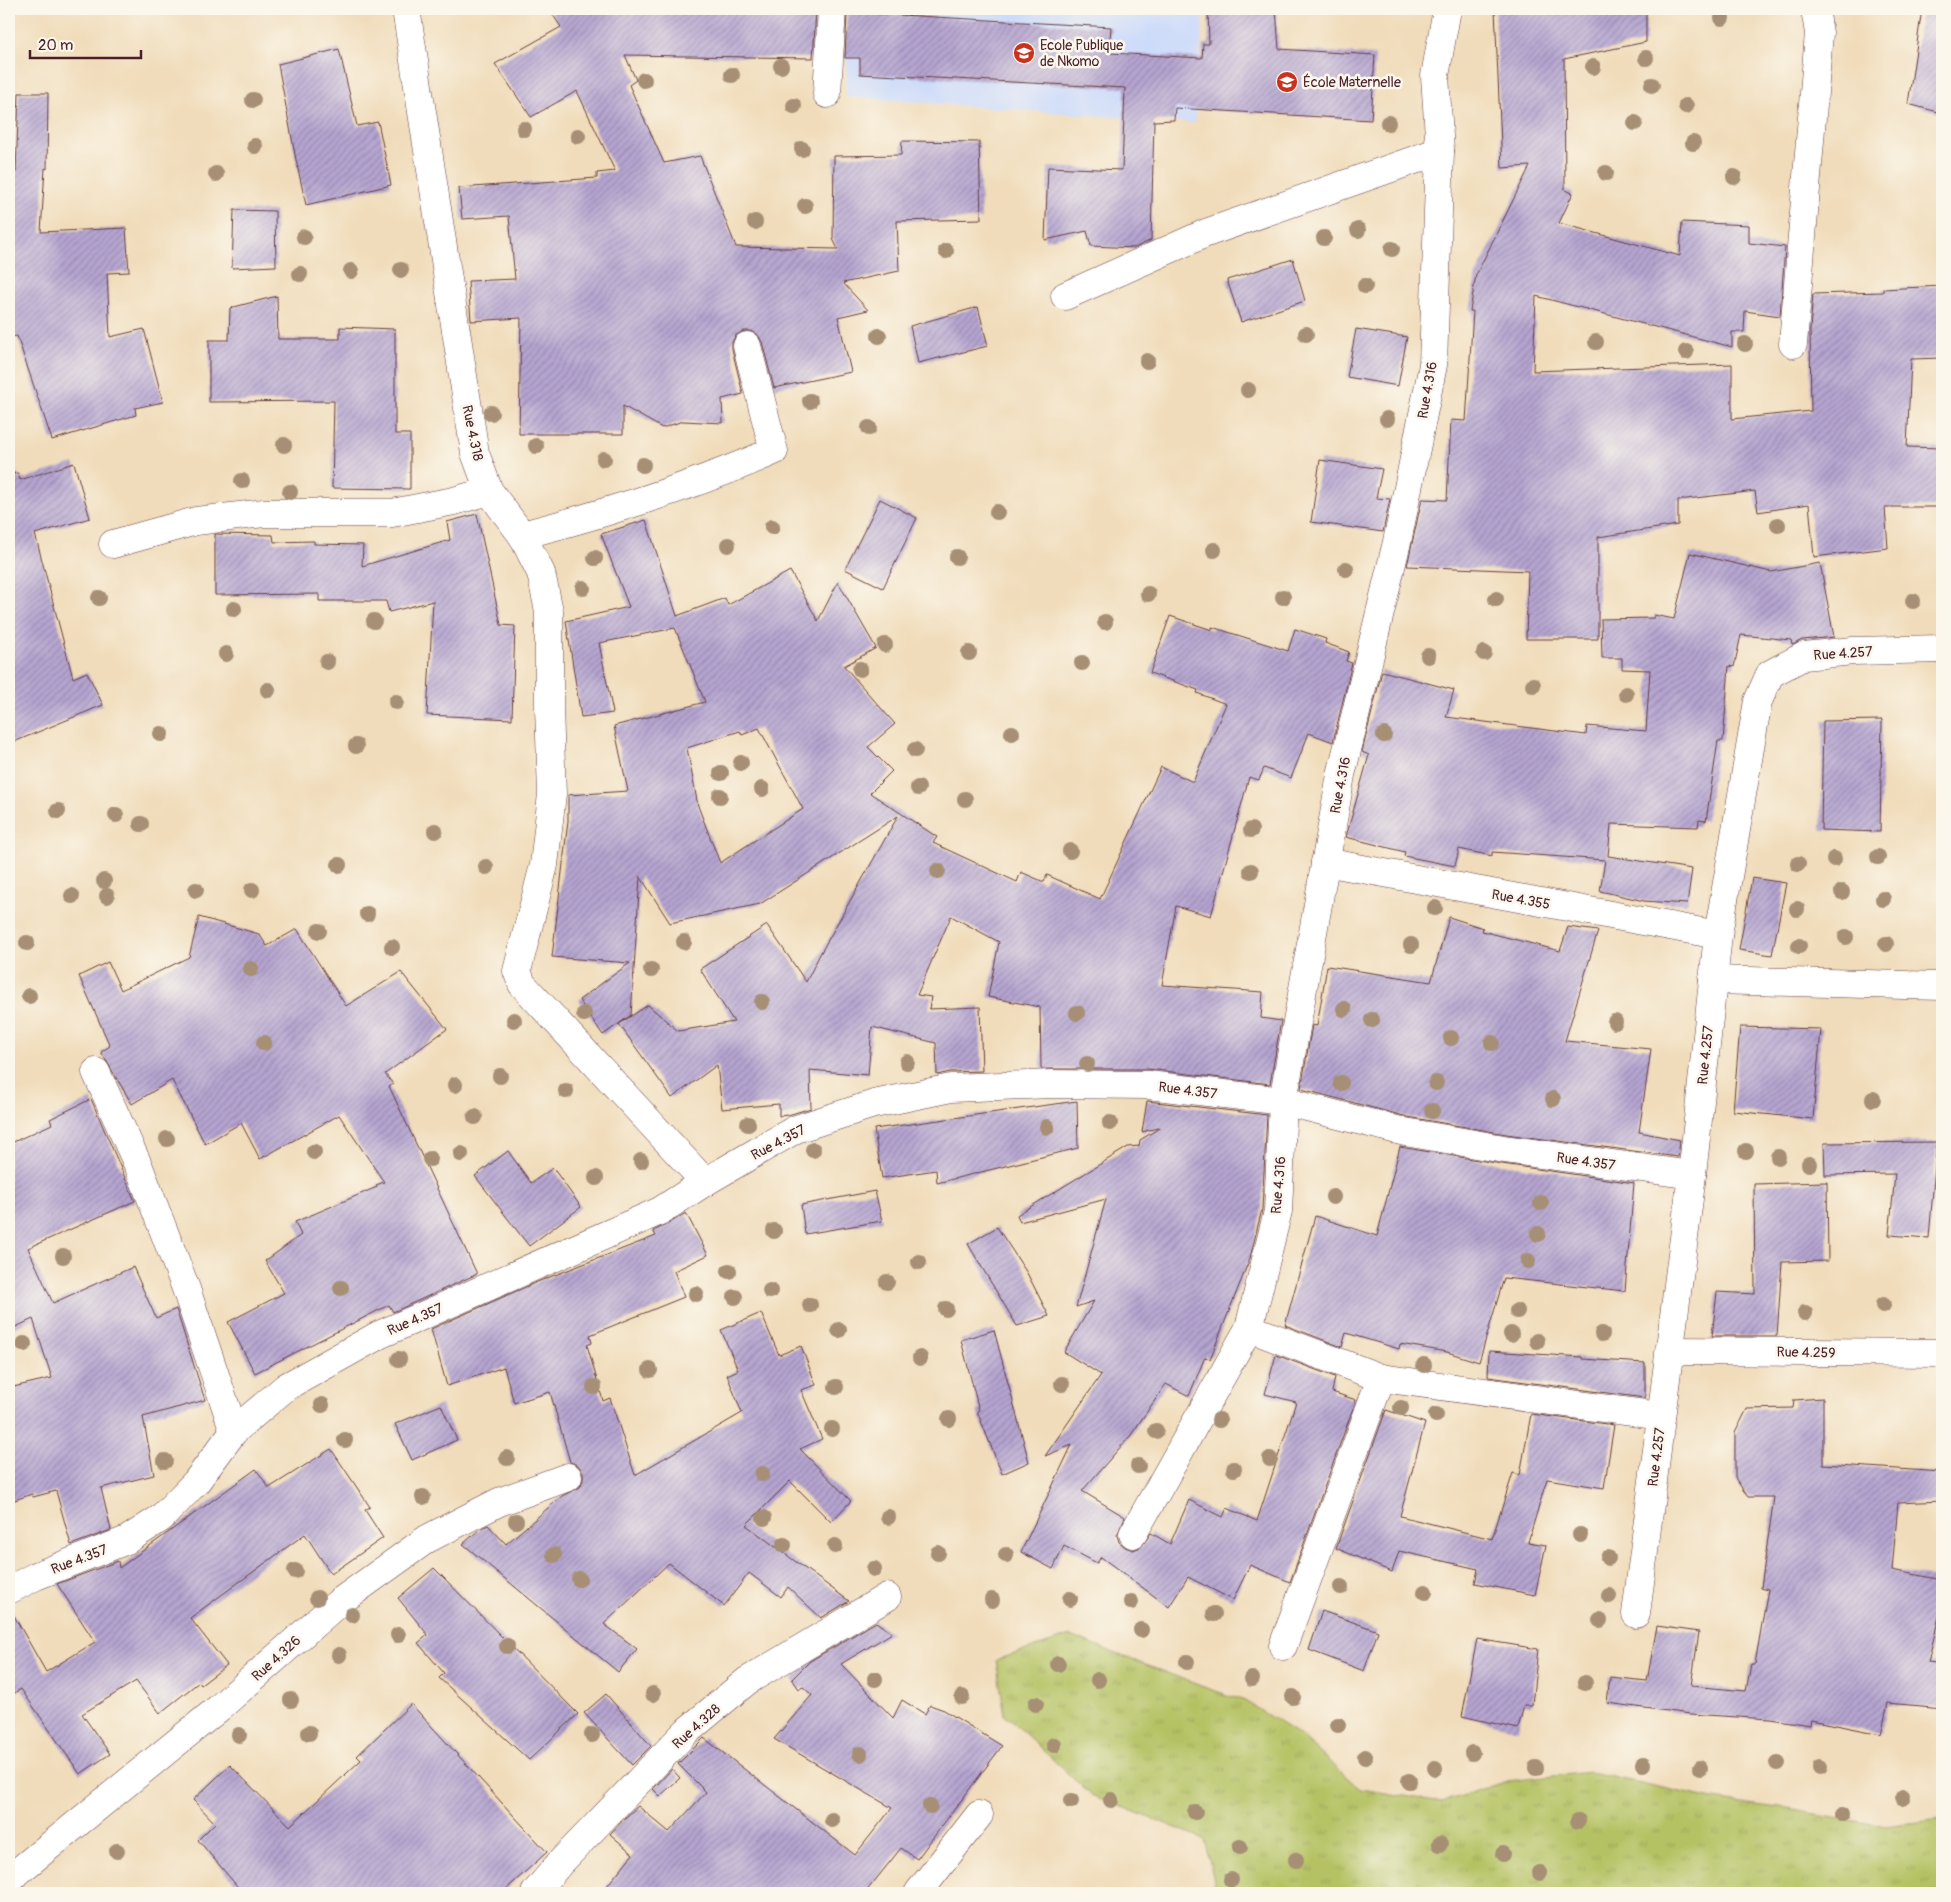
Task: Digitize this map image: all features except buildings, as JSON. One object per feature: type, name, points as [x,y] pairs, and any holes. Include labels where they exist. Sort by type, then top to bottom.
[{"type":"street","name":"Rue 4.318","points":[[406,9],[475,453],[490,491],[522,535],[541,573],[549,611],[548,707],[552,794],[544,866],[516,971],[522,984],[706,1182]]},
{"type":"street","points":[[827,94],[832,9]]},
{"type":"street","name":"Rue 4.316","points":[[1133,1534],[1249,1328],[1278,1211],[1283,1101],[1325,862],[1341,775],[1397,542],[1433,365],[1440,151],[1436,76],[1447,9]]},
{"type":"street","points":[[1793,344],[1819,32],[1815,9]]},
{"type":"street","points":[[1065,296],[1206,233],[1440,151]]},
{"type":"street","points":[[522,535],[622,507],[737,467],[774,451],[747,346]]},
{"type":"street","points":[[112,544],[196,520],[264,513],[392,513],[454,501],[490,491]]},
{"type":"street","name":"Rue 4.257","points":[[1636,1614],[1692,1175],[1718,935],[1758,701],[1770,674],[1804,656],[1853,651],[1942,650]]},
{"type":"street","name":"Rue 4.355","points":[[1325,862],[1718,935]]},
{"type":"street","points":[[1712,980],[1942,986]]},
{"type":"street","points":[[96,1072],[140,1167],[185,1286],[234,1431]]},
{"type":"street","name":"Rue 4.357","points":[[9,1590],[36,1576],[127,1540],[161,1518],[196,1482],[234,1431],[286,1387],[379,1335],[660,1211],[796,1130],[874,1104],[952,1088],[1051,1084],[1148,1085],[1283,1101],[1405,1132],[1504,1149],[1692,1175]]},
{"type":"street","points":[[1249,1328],[1381,1378],[1661,1416]]},
{"type":"street","name":"Rue 4.259","points":[[1669,1351],[1942,1353]]},
{"type":"street","points":[[1283,1646],[1381,1378]]},
{"type":"street","name":"Rue 4.326","points":[[9,1879],[219,1708],[338,1603],[427,1538],[499,1502],[568,1477]]},
{"type":"street","name":"Rue 4.328","points":[[535,1893],[559,1864],[694,1725],[747,1681],[887,1597]]},
{"type":"street","points":[[918,1893],[979,1815]]},
{"type":"shaded area","name":"Ecole Publique de Nkomo","points":[[848,9],[1204,9],[1195,123],[846,97]]},
{"type":"green space","points":[[1070,1636],[1245,1701],[1301,1736],[1360,1789],[1442,1802],[1508,1781],[1590,1772],[1713,1799],[1800,1811],[1885,1826],[1942,1819],[1942,1893],[1217,1893],[1204,1839],[1091,1795],[1005,1715],[996,1660]]},
{"type":"place","name":"Ecole Publique de Nkomo","points":[[1024,53]]},
{"type":"place","name":"École Maternelle","points":[[1287,82]]}]
